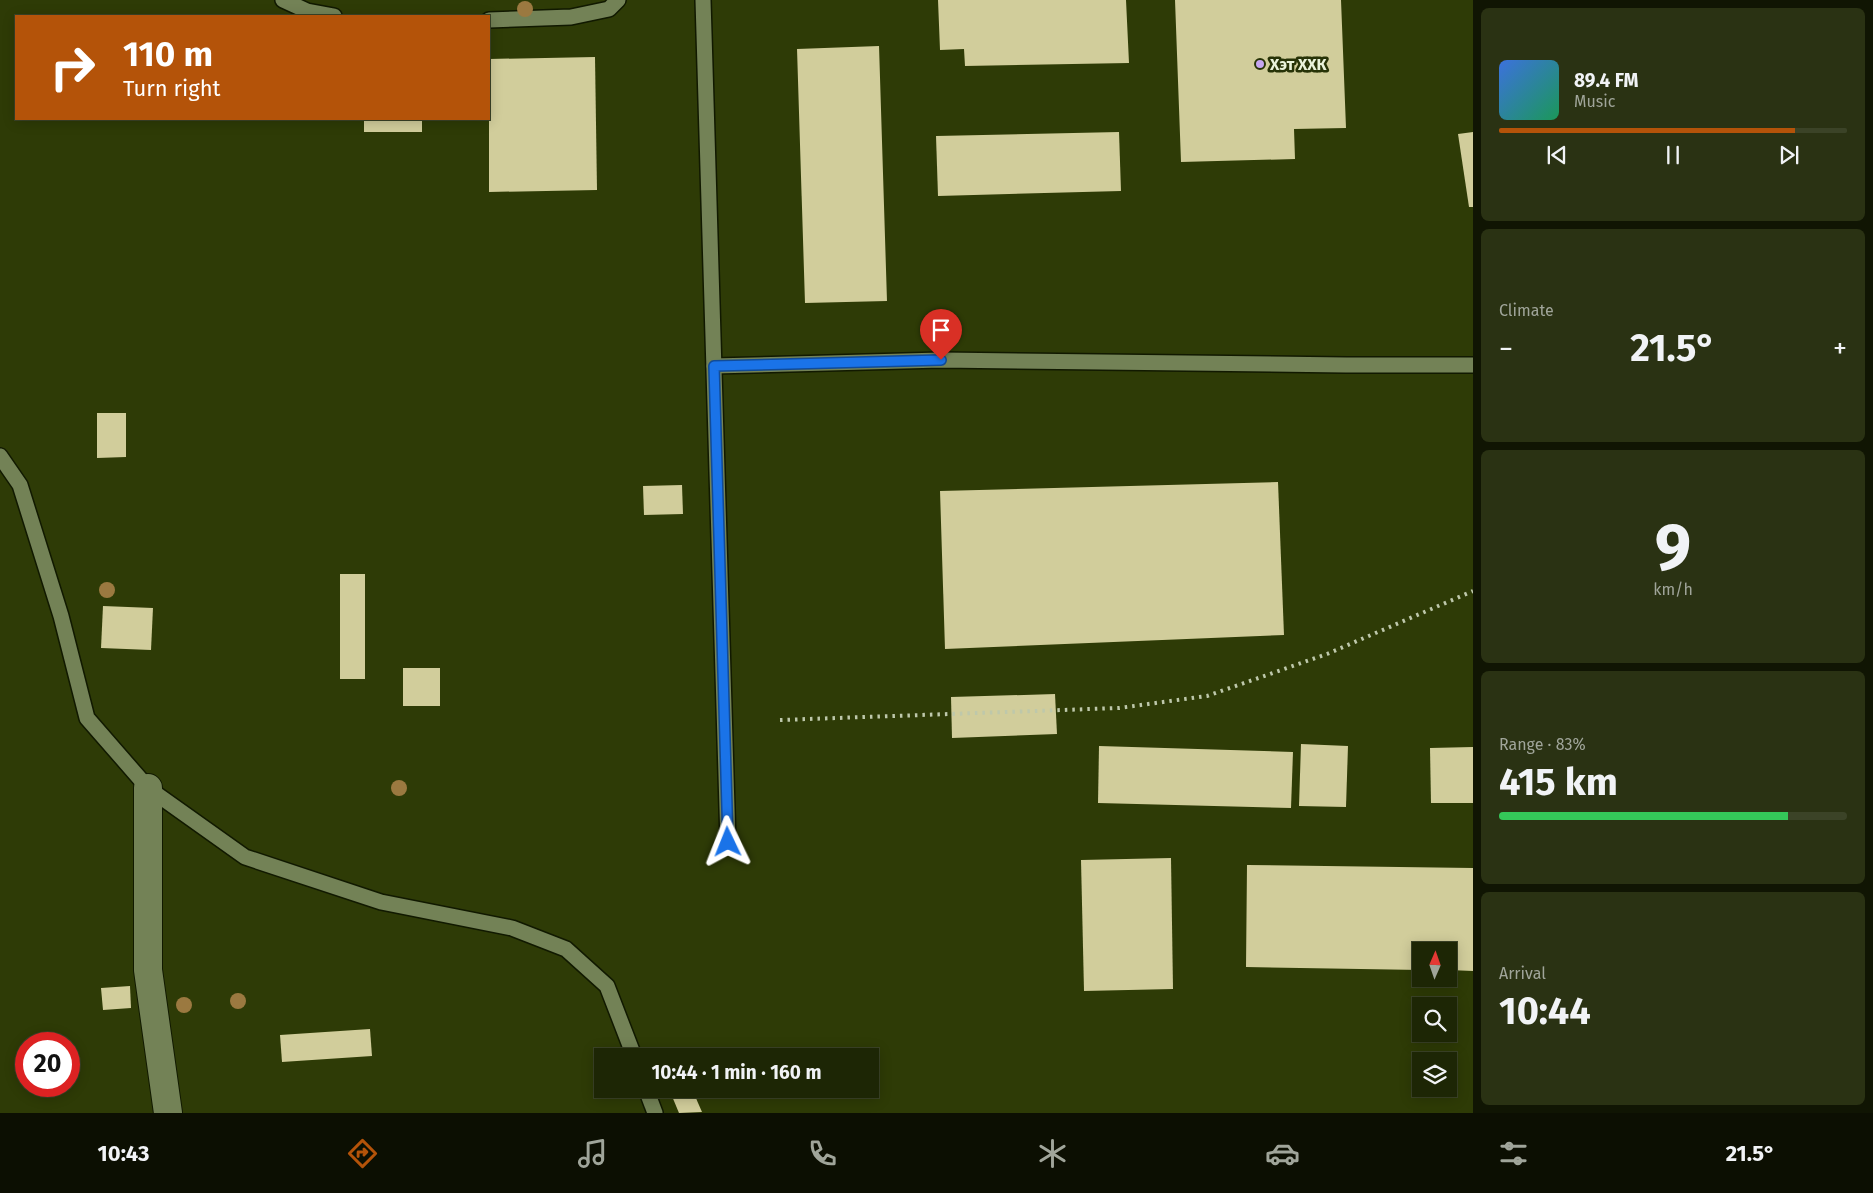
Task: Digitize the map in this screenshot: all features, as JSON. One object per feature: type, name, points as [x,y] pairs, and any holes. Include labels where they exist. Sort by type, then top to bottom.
[{"type":"street","points":[[148,788],[148,970],[168,1113]]},
{"type":"lane","points":[[283,0],[307,11],[329,15]]},
{"type":"lane","points":[[490,20],[571,17],[609,9],[618,0]]},
{"type":"lane","points":[[703,0],[728,842]]},
{"type":"lane","points":[[714,366],[941,360],[1473,365]]},
{"type":"lane","points":[[0,456],[20,485],[61,616],[87,718],[148,788],[245,858],[381,902],[512,928],[566,949],[607,986],[631,1048]]},
{"type":"lane","points":[[649,1098],[655,1113]]},
{"type":"shaded area","points":[[0,0],[1473,0],[1473,1113],[0,1113]]},
{"type":"building","points":[[938,0],[1126,0],[1129,63],[965,66],[964,49],[940,50]]},
{"type":"building","name":"Хэт ХХК","points":[[1175,0],[1341,0],[1346,128],[1294,129],[1295,159],[1181,162]]},
{"type":"building","points":[[879,46],[887,301],[805,303],[797,49]]},
{"type":"building","points":[[595,57],[597,190],[489,192],[490,59]]},
{"type":"building","points":[[364,120],[422,120],[422,132],[364,132]]},
{"type":"building","points":[[1119,132],[1121,191],[938,196],[936,136]]},
{"type":"building","points":[[1473,132],[1473,207],[1469,207],[1458,134]]},
{"type":"building","points":[[97,413],[126,413],[126,457],[97,458]]},
{"type":"building","points":[[1278,482],[1284,635],[945,649],[940,491]]},
{"type":"building","points":[[682,485],[683,514],[644,515],[643,486]]},
{"type":"building","points":[[340,574],[365,574],[365,679],[340,679]]},
{"type":"building","points":[[103,606],[153,608],[151,650],[101,648]]},
{"type":"building","points":[[403,668],[440,668],[440,706],[403,706]]},
{"type":"building","points":[[1055,694],[1057,734],[952,738],[951,697]]},
{"type":"building","points":[[1301,744],[1348,746],[1346,807],[1299,806]]},
{"type":"building","points":[[1099,746],[1293,752],[1291,808],[1098,803]]},
{"type":"building","points":[[1473,747],[1473,803],[1431,803],[1430,748]]},
{"type":"building","points":[[1171,858],[1173,989],[1084,991],[1081,860]]},
{"type":"building","points":[[1247,865],[1473,868],[1473,971],[1458,970],[1458,942],[1412,942],[1412,970],[1246,967]]},
{"type":"building","points":[[130,986],[131,1008],[103,1010],[101,988]]},
{"type":"building","points":[[370,1029],[372,1056],[282,1062],[280,1035]]},
{"type":"building","points":[[673,1098],[696,1098],[702,1112],[679,1113]]},
{"type":"railway","points":[[780,720],[1119,708],[1207,696],[1327,654],[1473,591]]},
{"type":"place","name":"Хэт ХХК","points":[[1260,64]]},
{"type":"route","points":[[728,842],[714,366],[941,360]]}]
